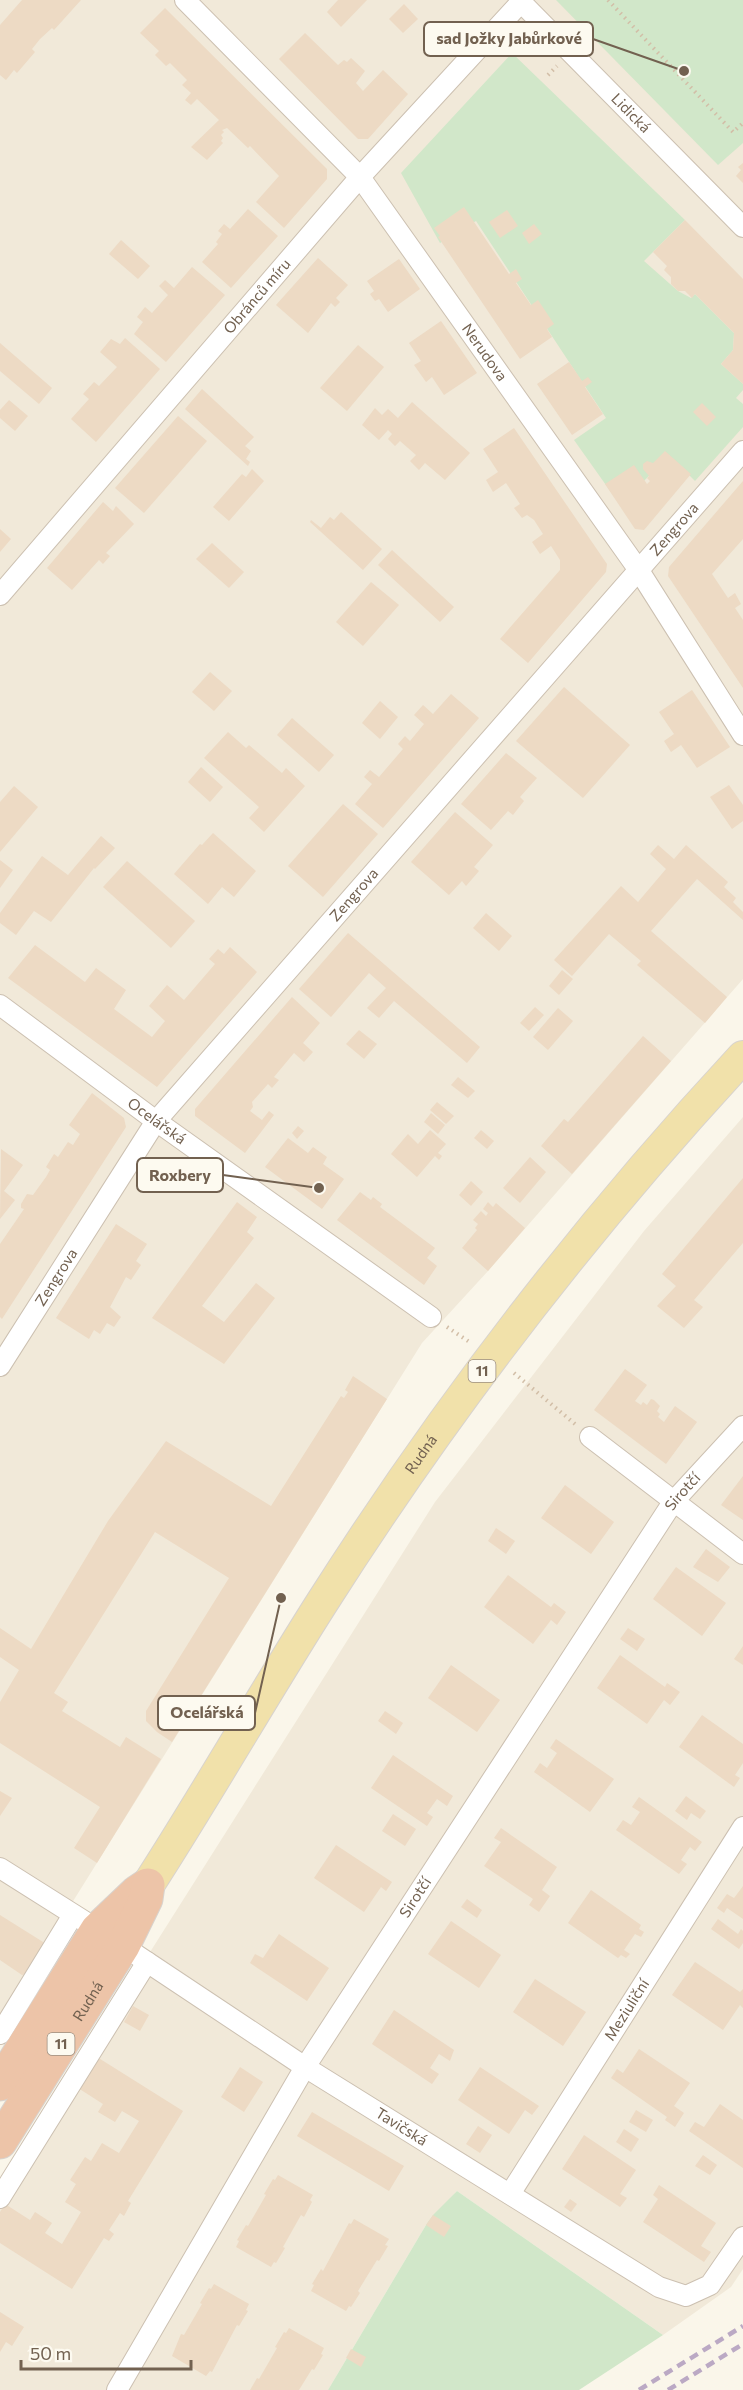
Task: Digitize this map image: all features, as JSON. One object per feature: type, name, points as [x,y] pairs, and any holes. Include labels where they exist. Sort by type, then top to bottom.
[{"type":"highway","name":"Rudná","points":[[0,2142],[136,1892],[148,1885]]},
{"type":"highway","name":"Rudná","points":[[0,2084],[110,1938]]},
{"type":"main road","name":"Rudná","points":[[148,1885],[324,1600],[427,1447],[492,1357],[616,1201],[743,1057]]},
{"type":"street","name":"Nerudova","points":[[185,0],[360,177],[638,569],[743,735]]},
{"type":"street","name":"Obránců míru","points":[[0,595],[360,177],[520,1]]},
{"type":"street","name":"Lidická","points":[[520,1],[743,227]]},
{"type":"street","name":"Zengrova","points":[[0,1366],[156,1121],[743,451]]},
{"type":"street","name":"Ocelářská","points":[[0,1005],[156,1121],[431,1317]]},
{"type":"street","name":"Sirotčí","points":[[117,2390],[305,2067],[673,1502],[743,1426]]},
{"type":"street","points":[[590,1437],[743,1554]]},
{"type":"street","name":"Meziuliční","points":[[510,2194],[743,1827]]},
{"type":"street","name":"Tavičská","points":[[0,1868],[305,2067],[659,2287],[686,2296],[710,2285],[743,2237]]},
{"type":"street","points":[[0,2034],[110,1938]]},
{"type":"street","points":[[0,2199],[110,1938]]},
{"type":"path","points":[[608,0],[734,132],[743,123]]},
{"type":"shaded area","points":[[0,0],[743,0],[743,979],[488,1271],[422,1343],[0,2018]]},
{"type":"shaded area","points":[[743,1117],[743,2269],[731,2287],[663,2335],[457,2191],[426,2225],[328,2390],[0,2390],[0,2189],[435,1502],[644,1231]]},
{"type":"green space","points":[[556,0],[743,0],[743,143],[718,165]]},
{"type":"green space","points":[[512,53],[685,220],[644,261],[678,291],[691,298],[695,294],[734,333],[733,350],[721,364],[743,384],[743,390],[736,398],[743,404],[743,427],[695,481],[669,455],[643,482],[613,495],[574,440],[606,418],[476,221],[440,243],[401,173]]},
{"type":"green space","points":[[457,2191],[663,2335],[579,2390],[328,2390],[426,2225]]},
{"type":"building","points":[[22,0],[81,0],[54,30],[52,28],[40,39],[32,49],[35,52],[17,73],[14,70],[6,80],[0,75],[0,25]]},
{"type":"building","points":[[338,0],[367,0],[341,27],[327,12]]},
{"type":"building","points":[[404,4],[418,19],[403,33],[389,19]]},
{"type":"building","points":[[165,8],[327,169],[327,179],[284,228],[256,202],[279,176],[250,146],[248,148],[227,128],[222,130],[224,132],[221,135],[223,138],[221,141],[223,143],[207,160],[191,147],[219,120],[197,99],[191,105],[185,100],[191,93],[182,85],[187,80],[170,63],[166,66],[155,55],[159,51],[140,33]]},
{"type":"building","points":[[305,33],[338,65],[351,58],[365,71],[356,83],[363,91],[383,70],[408,94],[368,139],[358,139],[279,59]]},
{"type":"building","points":[[743,163],[743,183],[736,176],[741,170],[738,167]]},
{"type":"building","points":[[464,207],[509,274],[516,269],[522,279],[516,283],[531,305],[538,300],[554,324],[547,329],[552,337],[520,359],[434,228]]},
{"type":"building","points":[[248,209],[278,236],[231,288],[202,262],[218,244],[216,242],[222,234],[218,231],[224,224],[230,229]]},
{"type":"building","points":[[507,210],[518,226],[500,238],[489,222]]},
{"type":"building","points":[[685,220],[743,279],[743,384],[721,364],[733,350],[734,333],[695,294],[692,298],[685,291],[678,291],[671,284],[671,277],[664,270],[667,266],[653,252]]},
{"type":"building","points":[[534,224],[542,234],[529,244],[522,233]]},
{"type":"building","points":[[121,240],[150,266],[138,279],[109,254]]},
{"type":"building","points":[[318,258],[348,285],[336,298],[340,302],[335,307],[331,303],[308,333],[276,305]]},
{"type":"building","points":[[399,259],[420,289],[388,312],[379,299],[375,301],[370,294],[374,291],[367,281]]},
{"type":"building","points":[[192,267],[225,295],[166,362],[134,334],[143,322],[137,317],[145,307],[152,313],[168,295],[159,286],[165,280],[174,288]]},
{"type":"building","points":[[441,321],[477,373],[444,395],[432,377],[426,382],[414,365],[421,361],[409,343]]},
{"type":"building","points":[[125,338],[160,369],[96,442],[71,419],[89,399],[83,394],[94,382],[99,386],[117,367],[100,352],[111,339],[120,344]]},
{"type":"building","points":[[0,343],[52,388],[39,404],[0,371]]},
{"type":"building","points":[[358,345],[384,367],[347,411],[320,388]]},
{"type":"building","points":[[569,362],[582,381],[588,377],[592,382],[585,387],[603,414],[572,435],[537,384]]},
{"type":"building","points":[[202,389],[254,437],[245,446],[251,451],[246,459],[250,462],[248,466],[185,409]]},
{"type":"building","points":[[9,400],[28,416],[15,431],[0,418],[0,410]]},
{"type":"building","points":[[412,402],[470,453],[445,480],[425,463],[419,470],[410,461],[416,455],[400,441],[395,446],[388,439],[392,434],[388,430],[379,440],[362,425],[375,408],[382,415],[388,409],[398,418]]},
{"type":"building","points":[[702,403],[716,417],[707,426],[693,412]]},
{"type":"building","points":[[178,416],[207,441],[144,513],[115,488]]},
{"type":"building","points":[[514,428],[607,564],[606,572],[528,663],[500,639],[560,570],[560,560],[551,546],[540,554],[532,542],[543,534],[534,520],[527,515],[522,518],[514,508],[520,504],[506,483],[493,492],[486,480],[498,472],[483,449]]},
{"type":"building","points":[[665,451],[691,474],[644,530],[635,529],[605,484],[634,465],[647,484],[650,481],[647,478],[649,476],[643,469],[643,464],[647,461],[653,463]]},
{"type":"building","points":[[252,469],[264,481],[229,521],[213,507],[242,474],[246,477]]},
{"type":"building","points":[[743,481],[743,539],[712,574],[728,598],[735,593],[741,604],[735,608],[743,620],[743,688],[668,576],[669,567]]},
{"type":"building","points":[[103,502],[113,511],[116,506],[134,524],[106,553],[110,556],[103,564],[99,560],[72,590],[47,568]]},
{"type":"building","points":[[341,512],[382,549],[363,570],[310,522],[311,520],[321,528],[330,517],[334,520]]},
{"type":"building","points":[[0,529],[11,539],[0,552]]},
{"type":"building","points":[[212,543],[244,572],[229,588],[196,559]]},
{"type":"building","points":[[392,550],[454,607],[440,622],[378,565]]},
{"type":"building","points":[[371,582],[399,605],[363,646],[336,622]]},
{"type":"building","points":[[210,672],[232,691],[214,711],[192,692]]},
{"type":"building","points":[[564,687],[630,745],[583,798],[516,741]]},
{"type":"building","points":[[692,690],[730,747],[697,768],[681,745],[671,752],[664,741],[674,734],[659,712]]},
{"type":"building","points":[[451,694],[479,718],[383,828],[355,804],[372,784],[364,777],[370,770],[379,777],[403,749],[398,744],[405,736],[410,741],[424,724],[414,715],[423,705],[433,714]]},
{"type":"building","points":[[380,701],[398,717],[380,739],[362,723]]},
{"type":"building","points":[[292,718],[334,755],[319,772],[277,735]]},
{"type":"building","points":[[228,732],[246,748],[249,745],[282,773],[286,768],[305,786],[264,832],[249,818],[259,807],[204,758]]},
{"type":"building","points":[[506,753],[537,778],[520,797],[524,801],[513,815],[508,811],[491,830],[461,804]]},
{"type":"building","points":[[201,767],[223,787],[210,802],[188,782]]},
{"type":"building","points":[[729,785],[743,805],[743,821],[732,829],[710,797]]},
{"type":"building","points":[[14,786],[38,807],[0,852],[0,802]]},
{"type":"building","points":[[343,804],[378,834],[323,897],[288,866]]},
{"type":"building","points":[[455,812],[493,845],[474,867],[479,871],[466,886],[462,881],[449,895],[411,862]]},
{"type":"building","points":[[213,833],[256,871],[234,897],[222,887],[208,904],[174,874],[200,844],[202,845]]},
{"type":"building","points":[[101,836],[115,848],[94,868],[51,922],[34,911],[16,935],[0,923],[0,913],[42,856],[68,875]]},
{"type":"building","points":[[658,845],[674,859],[686,845],[728,882],[724,887],[736,898],[733,902],[743,912],[743,920],[697,879],[651,931],[727,997],[705,1023],[637,965],[641,961],[609,934],[572,976],[554,960],[621,886],[638,902],[666,869],[650,854]]},
{"type":"building","points":[[0,860],[13,870],[0,888]]},
{"type":"building","points":[[127,861],[195,921],[171,948],[103,887]]},
{"type":"building","points":[[486,913],[512,936],[499,951],[473,928]]},
{"type":"building","points":[[348,933],[480,1047],[467,1063],[394,1001],[379,1018],[367,1008],[386,988],[369,973],[331,1017],[299,989]]},
{"type":"building","points":[[35,945],[85,982],[96,968],[126,990],[114,1009],[152,1037],[165,1021],[149,1006],[167,985],[184,1000],[215,964],[209,959],[218,949],[224,954],[230,947],[257,972],[157,1087],[8,978]]},
{"type":"building","points":[[562,970],[573,979],[559,995],[549,986]]},
{"type":"building","points":[[292,997],[320,1023],[303,1043],[313,1052],[304,1062],[294,1053],[274,1077],[279,1080],[272,1088],[268,1084],[252,1102],[253,1107],[250,1111],[262,1120],[269,1111],[274,1115],[245,1153],[195,1116],[195,1109]]},
{"type":"building","points":[[535,1007],[544,1015],[529,1031],[520,1023]]},
{"type":"building","points":[[558,1008],[573,1021],[548,1050],[533,1037]]},
{"type":"building","points":[[359,1030],[377,1044],[364,1059],[346,1044]]},
{"type":"building","points":[[643,1036],[671,1061],[572,1174],[541,1146],[564,1119],[568,1122]]},
{"type":"building","points":[[458,1077],[475,1091],[468,1098],[451,1085]]},
{"type":"building","points":[[92,1093],[124,1118],[126,1127],[2,1319],[0,1317],[0,1244],[24,1209],[21,1208],[21,1204],[27,1194],[33,1195],[46,1177],[50,1170],[46,1167],[54,1154],[58,1157],[68,1142],[73,1145],[80,1134],[69,1125]]},
{"type":"building","points":[[437,1102],[454,1116],[446,1124],[430,1110]]},
{"type":"building","points":[[431,1113],[445,1125],[438,1134],[424,1122]]},
{"type":"building","points":[[298,1126],[304,1131],[297,1139],[292,1133]]},
{"type":"building","points":[[430,1130],[446,1144],[438,1153],[442,1156],[439,1160],[435,1156],[417,1177],[391,1154],[408,1134],[418,1144]]},
{"type":"building","points":[[481,1130],[494,1141],[487,1149],[474,1138]]},
{"type":"building","points":[[288,1138],[308,1153],[313,1147],[327,1157],[323,1164],[344,1179],[322,1209],[265,1167]]},
{"type":"building","points":[[1,1149],[23,1165],[4,1191],[15,1200],[0,1219]]},
{"type":"building","points":[[530,1157],[546,1172],[520,1203],[503,1188]]},
{"type":"building","points":[[743,1178],[743,1243],[694,1300],[703,1307],[684,1328],[657,1306],[676,1286],[662,1274]]},
{"type":"building","points":[[471,1181],[483,1192],[471,1206],[459,1195]]},
{"type":"building","points":[[360,1192],[371,1200],[373,1197],[382,1204],[380,1207],[435,1248],[427,1258],[437,1266],[424,1285],[337,1220]]},
{"type":"building","points":[[237,1202],[257,1217],[247,1232],[254,1238],[202,1306],[224,1322],[256,1283],[275,1298],[224,1364],[152,1318]]},
{"type":"building","points":[[488,1202],[493,1207],[496,1203],[525,1228],[488,1271],[462,1248],[477,1230],[475,1228],[478,1224],[473,1220],[481,1211],[486,1216],[488,1213],[483,1209]]},
{"type":"building","points":[[116,1224],[147,1244],[136,1261],[141,1265],[131,1280],[126,1277],[110,1307],[121,1317],[114,1327],[107,1323],[100,1334],[94,1330],[89,1339],[56,1318]]},
{"type":"building","points":[[625,1369],[647,1385],[635,1401],[641,1405],[643,1402],[647,1405],[651,1399],[654,1400],[660,1406],[657,1411],[660,1414],[658,1417],[664,1422],[675,1406],[697,1422],[666,1464],[594,1410]]},
{"type":"building","points":[[353,1376],[387,1399],[172,1742],[146,1721],[146,1711],[229,1578],[155,1532],[54,1693],[68,1702],[62,1711],[120,1747],[126,1737],[161,1759],[97,1863],[74,1848],[100,1807],[0,1743],[0,1702],[19,1670],[0,1657],[0,1628],[31,1649],[108,1521],[166,1441],[271,1506],[341,1396],[344,1398],[348,1392],[345,1390]]},
{"type":"building","points":[[743,1476],[743,1520],[721,1505]]},
{"type":"building","points":[[565,1485],[614,1522],[591,1554],[541,1518]]},
{"type":"building","points":[[496,1528],[515,1541],[506,1554],[488,1541]]},
{"type":"building","points":[[706,1549],[730,1567],[718,1582],[693,1567]]},
{"type":"building","points":[[676,1567],[726,1603],[702,1636],[653,1599]]},
{"type":"building","points":[[508,1575],[551,1607],[554,1603],[566,1612],[557,1625],[551,1620],[533,1644],[484,1607]]},
{"type":"building","points":[[628,1628],[645,1639],[637,1651],[620,1639]]},
{"type":"building","points":[[743,1646],[743,1665],[734,1659]]},
{"type":"building","points":[[620,1655],[665,1687],[667,1683],[680,1692],[670,1705],[664,1700],[647,1724],[597,1688]]},
{"type":"building","points":[[451,1665],[500,1700],[477,1732],[428,1698]]},
{"type":"building","points":[[385,1711],[403,1723],[396,1734],[378,1721]]},
{"type":"building","points":[[702,1715],[743,1744],[743,1763],[735,1775],[740,1778],[734,1787],[679,1747]]},
{"type":"building","points":[[556,1739],[614,1779],[590,1812],[534,1772],[540,1763],[547,1768],[557,1753],[550,1748]]},
{"type":"building","points":[[393,1755],[453,1796],[447,1806],[437,1799],[427,1813],[433,1817],[427,1826],[371,1788]]},
{"type":"building","points":[[0,1791],[12,1798],[0,1816]]},
{"type":"building","points":[[686,1796],[706,1811],[700,1819],[691,1813],[687,1820],[675,1811]]},
{"type":"building","points":[[639,1797],[702,1842],[695,1851],[690,1847],[681,1860],[687,1864],[679,1874],[616,1830],[623,1820],[631,1825],[640,1812],[632,1807]]},
{"type":"building","points":[[393,1814],[416,1829],[405,1846],[382,1831]]},
{"type":"building","points":[[501,1828],[557,1867],[542,1890],[550,1896],[539,1912],[529,1905],[533,1899],[484,1866],[501,1842],[494,1838]]},
{"type":"building","points":[[336,1845],[392,1882],[386,1891],[381,1887],[364,1912],[314,1878]]},
{"type":"building","points":[[743,1886],[743,1919],[727,1908],[724,1913],[717,1908],[727,1894],[734,1898]]},
{"type":"building","points":[[591,1890],[641,1925],[639,1929],[644,1932],[641,1937],[635,1934],[624,1950],[630,1954],[626,1958],[621,1955],[618,1958],[568,1923]]},
{"type":"building","points":[[467,1899],[482,1910],[477,1918],[461,1907]]},
{"type":"building","points":[[0,1915],[43,1942],[44,1946],[26,1974],[22,1975],[0,1960]]},
{"type":"building","points":[[718,1919],[738,1934],[741,1929],[743,1931],[743,1943],[739,1949],[711,1929]]},
{"type":"building","points":[[451,1921],[501,1955],[479,1988],[428,1954]]},
{"type":"building","points":[[279,1934],[329,1968],[307,2001],[250,1963],[255,1954],[263,1958]]},
{"type":"building","points":[[695,1962],[740,1992],[743,1989],[743,2008],[740,2005],[723,2030],[672,1995]]},
{"type":"building","points":[[535,1979],[586,2012],[563,2046],[513,2012]]},
{"type":"building","points":[[133,2006],[149,2015],[140,2031],[124,2022]]},
{"type":"building","points":[[394,2010],[454,2050],[450,2061],[439,2054],[430,2068],[439,2074],[432,2084],[372,2044]]},
{"type":"building","points":[[639,2049],[690,2083],[674,2106],[684,2113],[675,2127],[665,2120],[667,2117],[611,2078],[617,2069],[623,2073]]},
{"type":"building","points":[[97,2057],[183,2111],[128,2201],[131,2203],[124,2216],[120,2213],[109,2230],[114,2234],[109,2241],[104,2238],[72,2289],[0,2243],[0,2212],[5,2204],[30,2220],[35,2212],[52,2223],[45,2233],[62,2244],[81,2212],[65,2202],[76,2184],[70,2180],[85,2157],[91,2161],[102,2143],[119,2153],[139,2121],[122,2111],[115,2122],[98,2112],[103,2104],[78,2088]]},
{"type":"building","points":[[240,2067],[263,2082],[244,2112],[221,2097]]},
{"type":"building","points":[[480,2067],[539,2106],[532,2115],[525,2110],[509,2134],[458,2100]]},
{"type":"building","points":[[720,2104],[743,2120],[743,2168],[689,2131],[695,2122],[704,2127]]},
{"type":"building","points":[[636,2110],[653,2120],[646,2132],[629,2122]]},
{"type":"building","points":[[312,2112],[404,2166],[389,2191],[297,2136]]},
{"type":"building","points":[[478,2126],[492,2135],[480,2153],[466,2144]]},
{"type":"building","points":[[624,2129],[639,2139],[631,2152],[616,2142]]},
{"type":"building","points":[[584,2135],[636,2170],[620,2194],[627,2198],[620,2207],[562,2169]]},
{"type":"building","points":[[703,2155],[717,2165],[710,2175],[695,2166]]},
{"type":"building","points":[[278,2175],[313,2195],[304,2217],[301,2215],[283,2247],[285,2248],[271,2267],[236,2247],[239,2241],[237,2240],[246,2225],[248,2226],[273,2179],[275,2180]]},
{"type":"building","points":[[659,2185],[716,2223],[701,2246],[711,2252],[704,2262],[643,2222],[658,2199],[653,2195]]},
{"type":"building","points":[[570,2199],[577,2204],[571,2212],[564,2207]]},
{"type":"building","points":[[433,2215],[451,2226],[444,2237],[426,2225]]},
{"type":"building","points":[[354,2219],[389,2239],[385,2245],[388,2246],[358,2291],[360,2293],[346,2311],[311,2291],[314,2285],[312,2284],[321,2269],[323,2271],[349,2223],[351,2224]]},
{"type":"building","points":[[214,2284],[249,2304],[246,2310],[248,2311],[239,2326],[237,2325],[212,2372],[210,2371],[206,2376],[172,2356],[181,2334],[184,2335],[202,2304],[200,2303]]},
{"type":"building","points":[[0,2312],[24,2327],[12,2346],[6,2342],[0,2352]]},
{"type":"building","points":[[289,2328],[324,2348],[321,2354],[323,2355],[314,2370],[312,2369],[299,2390],[250,2390],[257,2378],[259,2379],[284,2332],[286,2333]]},
{"type":"building","points":[[351,2349],[366,2357],[361,2367],[346,2358]]},
{"type":"railway","points":[[639,2390],[743,2326]]},
{"type":"railway","points":[[668,2390],[743,2344]]},
{"type":"place","name":"sad Jožky Jabůrkové","points":[[684,71]]},
{"type":"place","name":"Roxbery","points":[[319,1188]]},
{"type":"place","name":"Ocelářská","points":[[281,1598]]}]
